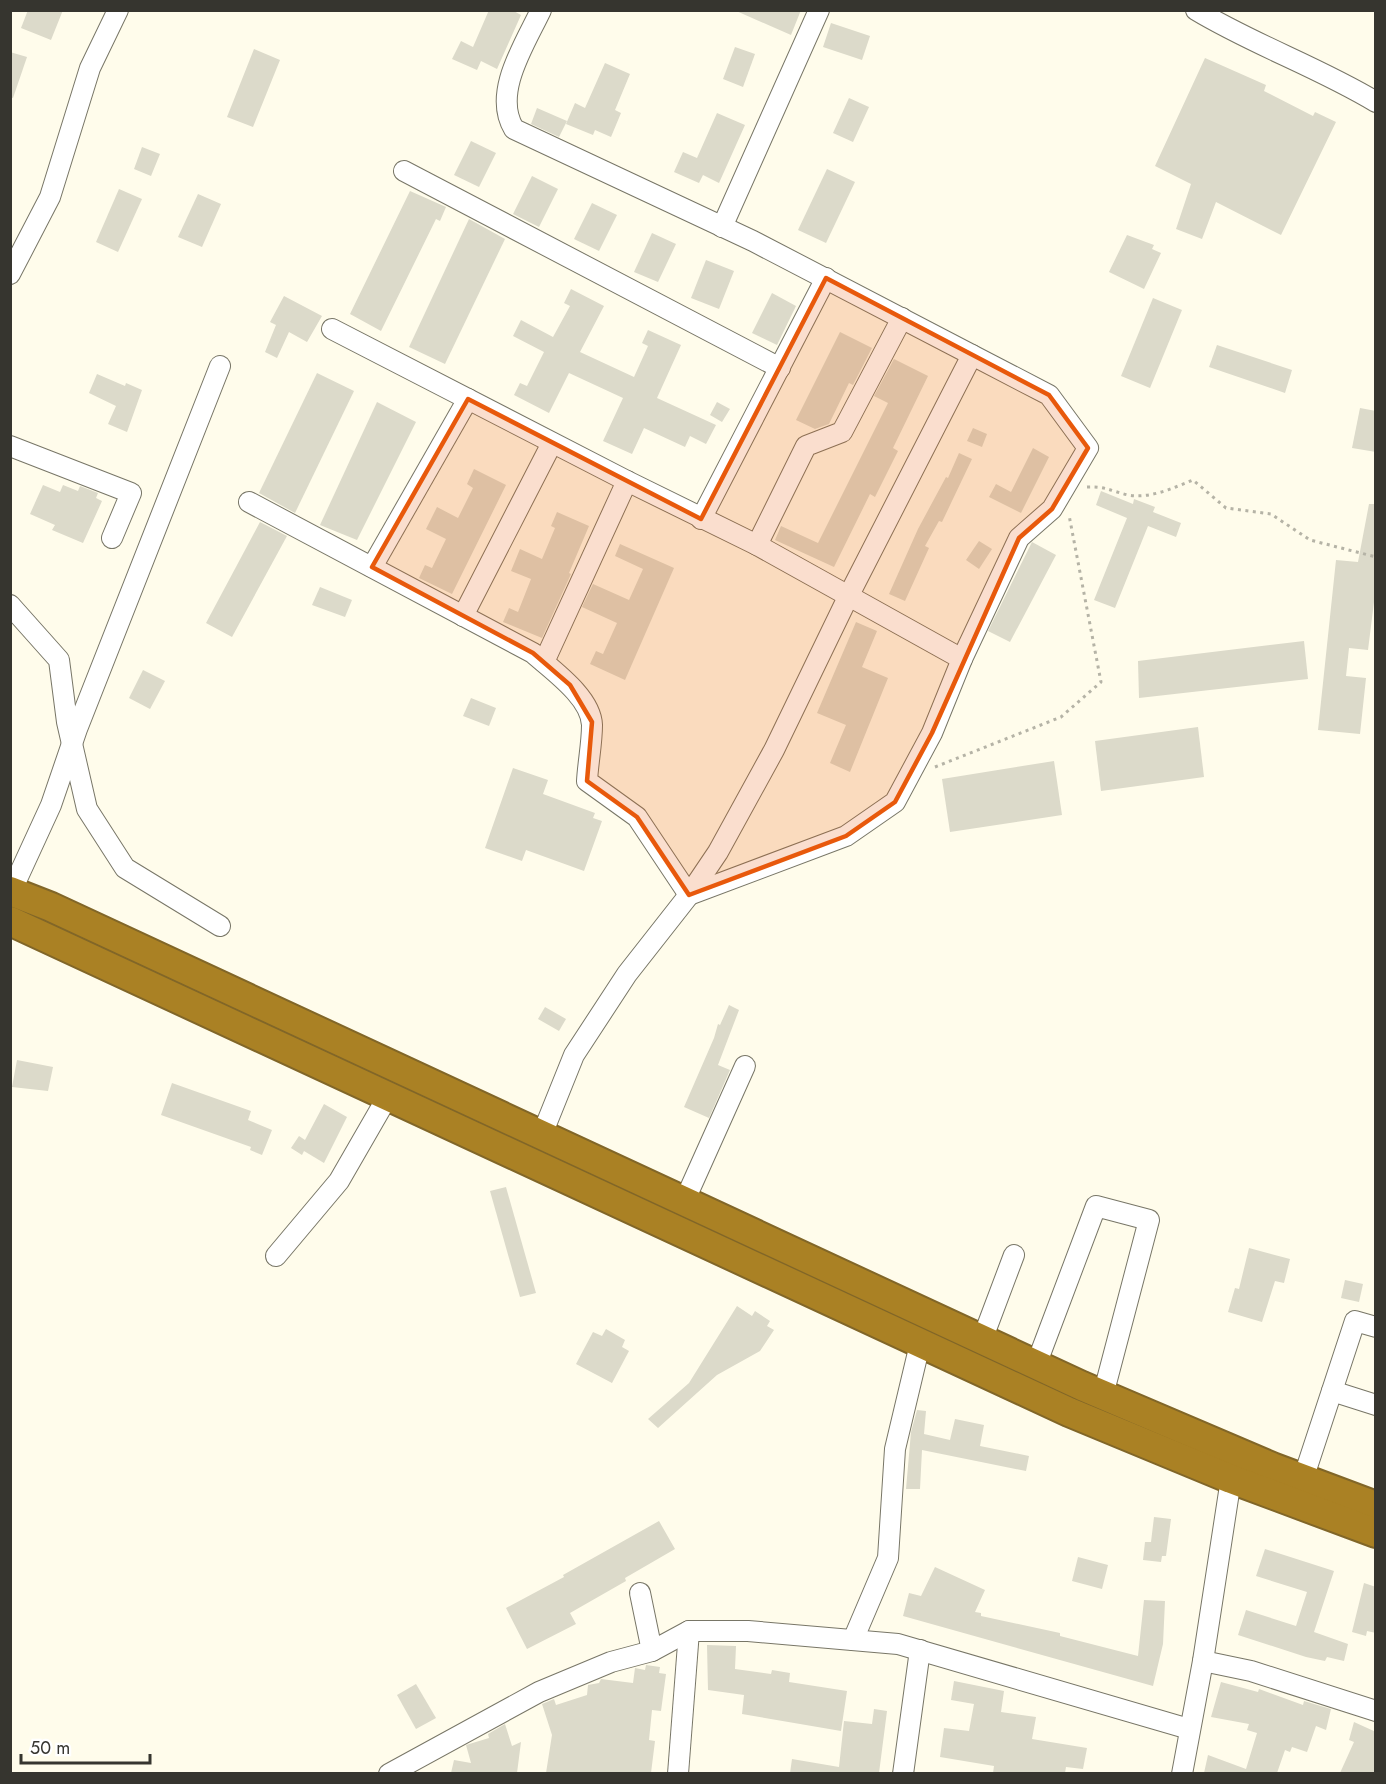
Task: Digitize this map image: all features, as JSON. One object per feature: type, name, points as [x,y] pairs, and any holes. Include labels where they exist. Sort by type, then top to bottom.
[{"type":"highway","points":[[11,892],[51,907],[540,1137],[1036,1365],[1303,1479],[1376,1506]]},
{"type":"highway","points":[[10,921],[1069,1412],[1231,1479],[1376,1533]]},
{"type":"street","points":[[10,274],[50,197],[90,68],[117,10]]},
{"type":"street","points":[[541,10],[517,59],[508,87],[508,119],[514,129],[826,278],[1049,395],[1088,448],[1052,509],[1019,538],[962,659],[932,734],[895,802],[846,836],[689,895]]},
{"type":"street","points":[[722,227],[819,10]]},
{"type":"street","points":[[1196,10],[1236,34],[1374,97]]},
{"type":"street","points":[[404,171],[780,368]]},
{"type":"street","points":[[701,519],[826,278]]},
{"type":"street","points":[[757,544],[806,446],[842,432],[902,318]]},
{"type":"street","points":[[332,329],[627,482],[757,544],[962,659]]},
{"type":"street","points":[[540,1137],[574,1055],[627,974],[689,895],[718,852],[774,750],[849,595],[972,355]]},
{"type":"street","points":[[11,892],[51,805],[72,743],[220,366]]},
{"type":"street","points":[[372,567],[468,399]]},
{"type":"street","points":[[463,616],[552,442]]},
{"type":"street","points":[[10,446],[131,493],[112,538]]},
{"type":"street","points":[[544,662],[627,482]]},
{"type":"street","points":[[249,502],[534,653],[570,685],[592,722],[587,781],[637,816],[689,895]]},
{"type":"street","points":[[10,605],[59,660],[72,743],[87,809],[125,868],[220,926]]},
{"type":"street","points":[[684,1202],[745,1066]]},
{"type":"street","points":[[276,1256],[339,1181],[388,1096]]},
{"type":"street","points":[[1036,1365],[1096,1206],[1149,1220],[1103,1395]]},
{"type":"street","points":[[982,1340],[1014,1255]]},
{"type":"street","points":[[1303,1479],[1355,1321],[1376,1327]]},
{"type":"street","points":[[853,1640],[888,1558],[895,1449],[920,1344]]},
{"type":"street","points":[[1332,1391],[1376,1405]]},
{"type":"street","points":[[1182,1773],[1203,1661],[1231,1479]]},
{"type":"street","points":[[640,1593],[652,1651]]},
{"type":"street","points":[[678,1773],[689,1631]]},
{"type":"street","points":[[389,1773],[416,1765],[539,1692],[611,1662],[652,1651],[689,1631],[748,1631],[898,1644],[1189,1729]]},
{"type":"street","points":[[903,1773],[920,1650]]},
{"type":"street","points":[[1203,1661],[1251,1671],[1376,1711]]},
{"type":"path","points":[[929,773],[937,765],[1061,717],[1101,682],[1064,489],[1104,486],[1130,495],[1157,494],[1193,480],[1226,508],[1270,514],[1310,540],[1376,557]]},
{"type":"highlighted area","points":[[826,278],[1049,395],[1088,448],[1052,509],[1019,538],[932,733],[895,802],[846,836],[689,895],[637,817],[587,781],[592,722],[570,685],[533,653],[372,567],[468,399],[701,519]]},
{"type":"building","points":[[28,10],[63,10],[51,40],[21,28]]},
{"type":"building","points":[[489,10],[512,10],[521,15],[497,69],[481,61],[477,70],[452,59],[461,41],[473,47]]},
{"type":"building","points":[[734,10],[801,10],[791,35]]},
{"type":"building","points":[[831,23],[870,36],[862,60],[823,47]]},
{"type":"building","points":[[735,47],[755,54],[743,87],[723,79]]},
{"type":"building","points":[[254,49],[280,60],[253,127],[227,117]]},
{"type":"building","points":[[10,52],[27,57],[13,98],[10,97]]},
{"type":"building","points":[[1205,58],[1266,85],[1264,91],[1313,116],[1315,112],[1336,122],[1281,235],[1216,202],[1202,239],[1176,229],[1191,184],[1155,166]]},
{"type":"building","points":[[605,63],[630,74],[615,110],[621,113],[611,137],[595,130],[593,135],[566,124],[575,103],[585,108]]},
{"type":"building","points":[[849,98],[869,107],[853,142],[833,133]]},
{"type":"building","points":[[537,108],[567,121],[559,137],[531,124]]},
{"type":"building","points":[[717,113],[745,125],[719,183],[703,175],[699,183],[674,172],[683,152],[697,158]]},
{"type":"building","points":[[471,141],[496,153],[479,187],[454,175]]},
{"type":"building","points":[[142,147],[160,154],[151,176],[134,169]]},
{"type":"building","points":[[827,169],[855,182],[826,243],[798,230]]},
{"type":"building","points":[[532,176],[558,189],[539,227],[513,214]]},
{"type":"building","points":[[119,189],[142,199],[118,252],[96,242]]},
{"type":"building","points":[[410,191],[446,207],[440,221],[436,219],[381,331],[350,314]]},
{"type":"building","points":[[198,194],[221,204],[202,247],[178,237]]},
{"type":"building","points":[[592,203],[617,215],[599,251],[574,239]]},
{"type":"building","points":[[469,219],[505,239],[445,364],[409,347]]},
{"type":"building","points":[[652,233],[676,244],[658,282],[634,272]]},
{"type":"building","points":[[1127,235],[1154,245],[1152,249],[1161,253],[1144,289],[1109,272]]},
{"type":"building","points":[[706,260],[734,271],[719,309],[691,298]]},
{"type":"building","points":[[571,289],[604,306],[580,352],[634,377],[648,346],[642,343],[648,330],[681,345],[657,398],[716,425],[706,444],[690,436],[685,447],[644,428],[632,454],[603,441],[623,398],[569,373],[549,413],[514,395],[520,383],[527,386],[544,352],[513,336],[521,320],[553,337],[570,306],[564,303]]},
{"type":"building","points":[[772,293],[796,306],[777,345],[752,333]]},
{"type":"building","points":[[284,296],[322,316],[307,342],[289,332],[277,358],[265,352],[276,325],[270,322]]},
{"type":"building","points":[[1153,298],[1182,310],[1150,388],[1121,376]]},
{"type":"building","points":[[840,332],[872,348],[853,385],[849,383],[829,424],[815,429],[796,420]]},
{"type":"building","points":[[1217,345],[1292,370],[1285,393],[1209,367]]},
{"type":"building","points":[[894,359],[928,376],[893,448],[898,451],[875,497],[870,494],[834,567],[775,540],[781,526],[818,543],[888,403],[874,396]]},
{"type":"building","points":[[317,373],[354,391],[295,513],[259,493]]},
{"type":"building","points":[[97,374],[125,386],[126,383],[142,390],[127,432],[108,424],[116,406],[89,393]]},
{"type":"building","points":[[377,402],[416,422],[357,540],[320,525]]},
{"type":"building","points":[[717,402],[730,409],[722,422],[710,415]]},
{"type":"building","points":[[1360,408],[1376,411],[1376,452],[1352,448]]},
{"type":"building","points":[[973,428],[987,434],[982,447],[967,441]]},
{"type":"building","points":[[1033,448],[1049,457],[1021,513],[989,497],[996,484],[1011,492]]},
{"type":"building","points":[[959,453],[972,459],[942,522],[939,521],[925,546],[929,548],[905,601],[889,594],[918,529],[946,477],[948,478]]},
{"type":"building","points":[[474,469],[506,485],[452,594],[419,578],[425,565],[432,568],[446,539],[426,529],[437,507],[458,518],[473,488],[467,484]]},
{"type":"building","points":[[43,485],[60,492],[63,485],[78,491],[80,486],[98,493],[96,498],[102,501],[83,543],[52,530],[55,525],[30,514]]},
{"type":"building","points":[[1101,491],[1133,504],[1134,499],[1155,507],[1153,512],[1181,523],[1176,537],[1148,526],[1115,608],[1094,600],[1127,518],[1096,505]]},
{"type":"building","points":[[1369,504],[1376,504],[1376,586],[1368,650],[1349,648],[1346,676],[1366,678],[1360,734],[1318,730],[1336,560],[1358,562]]},
{"type":"building","points":[[557,512],[589,526],[569,573],[571,574],[542,638],[503,622],[509,608],[518,612],[531,579],[511,571],[520,549],[542,559],[555,528],[551,526]]},
{"type":"building","points":[[260,522],[287,536],[232,637],[206,623]]},
{"type":"building","points":[[979,541],[992,549],[979,569],[966,560]]},
{"type":"building","points":[[1032,542],[1056,555],[1010,642],[988,631]]},
{"type":"building","points":[[620,544],[674,568],[625,680],[590,664],[596,651],[603,654],[617,623],[582,607],[593,584],[629,600],[643,569],[615,556]]},
{"type":"building","points":[[320,587],[352,600],[345,617],[312,605]]},
{"type":"building","points":[[856,622],[877,631],[862,667],[888,678],[850,772],[830,763],[846,725],[817,713]]},
{"type":"building","points":[[1304,641],[1308,679],[1139,698],[1138,661]]},
{"type":"building","points":[[143,670],[165,681],[150,709],[129,698]]},
{"type":"building","points":[[471,698],[496,708],[489,726],[463,716]]},
{"type":"building","points":[[1198,727],[1204,777],[1101,791],[1095,741]]},
{"type":"building","points":[[1054,761],[1062,815],[950,832],[942,779]]},
{"type":"building","points":[[513,768],[548,780],[543,794],[595,813],[593,818],[602,821],[584,871],[526,850],[522,861],[485,848]]},
{"type":"building","points":[[729,1005],[739,1010],[718,1065],[730,1070],[709,1118],[684,1107],[718,1024],[720,1025]]},
{"type":"building","points":[[545,1007],[566,1019],[559,1031],[538,1019]]},
{"type":"building","points":[[17,1060],[53,1067],[48,1091],[12,1087]]},
{"type":"building","points":[[172,1083],[251,1111],[248,1120],[272,1130],[262,1155],[250,1150],[251,1147],[161,1115]]},
{"type":"building","points":[[324,1104],[347,1117],[324,1163],[304,1151],[302,1155],[291,1148],[299,1136],[305,1140]]},
{"type":"building","points":[[506,1187],[536,1293],[520,1297],[490,1191]]},
{"type":"building","points":[[1249,1248],[1290,1259],[1284,1283],[1275,1281],[1262,1322],[1228,1312],[1235,1288],[1239,1289]]},
{"type":"building","points":[[1345,1280],[1363,1284],[1359,1302],[1341,1298]]},
{"type":"building","points":[[737,1306],[752,1316],[755,1311],[770,1321],[767,1326],[774,1330],[760,1351],[717,1375],[658,1428],[648,1419],[689,1383]]},
{"type":"building","points":[[606,1329],[625,1340],[622,1347],[629,1351],[612,1383],[576,1364],[593,1332],[602,1336]]},
{"type":"building","points":[[917,1410],[926,1411],[924,1434],[950,1440],[955,1419],[984,1425],[980,1446],[1029,1456],[1026,1471],[922,1450],[920,1489],[906,1489],[911,1432]]},
{"type":"building","points":[[1154,1517],[1171,1519],[1166,1556],[1162,1556],[1161,1562],[1143,1560],[1145,1542],[1151,1542]]},
{"type":"building","points":[[659,1521],[675,1549],[625,1578],[626,1581],[570,1613],[576,1624],[527,1649],[506,1608]]},
{"type":"building","points":[[1265,1549],[1334,1571],[1314,1632],[1348,1644],[1344,1661],[1327,1657],[1325,1661],[1306,1657],[1238,1635],[1246,1610],[1296,1626],[1307,1592],[1256,1576]]},
{"type":"building","points":[[1078,1557],[1108,1565],[1102,1589],[1072,1581]]},
{"type":"building","points":[[935,1567],[985,1590],[975,1612],[981,1613],[981,1616],[1060,1633],[1060,1636],[1138,1656],[1144,1600],[1165,1601],[1163,1644],[1153,1686],[903,1616],[909,1593],[921,1596]]},
{"type":"building","points":[[1364,1583],[1376,1587],[1376,1633],[1367,1631],[1366,1636],[1352,1632]]},
{"type":"building","points":[[707,1645],[736,1646],[735,1669],[771,1674],[772,1670],[790,1673],[789,1682],[847,1691],[841,1731],[742,1714],[744,1695],[708,1690]]},
{"type":"building","points":[[646,1665],[660,1667],[659,1673],[666,1674],[661,1711],[652,1710],[649,1740],[655,1741],[651,1773],[546,1773],[552,1735],[542,1704],[554,1699],[556,1705],[587,1695],[588,1685],[599,1683],[601,1679],[633,1683],[635,1668],[645,1670]]},
{"type":"building","points":[[954,1681],[1004,1691],[1001,1712],[1036,1717],[1032,1739],[1087,1748],[1083,1769],[1066,1767],[1065,1773],[993,1773],[994,1766],[940,1757],[944,1728],[969,1731],[974,1704],[951,1700]]},
{"type":"building","points":[[1221,1682],[1258,1692],[1259,1689],[1303,1705],[1304,1701],[1331,1709],[1326,1730],[1316,1726],[1307,1752],[1292,1747],[1290,1752],[1285,1750],[1277,1773],[1204,1773],[1208,1755],[1246,1769],[1257,1733],[1247,1730],[1249,1724],[1211,1717]]},
{"type":"building","points":[[416,1684],[436,1718],[416,1729],[397,1695]]},
{"type":"building","points":[[874,1709],[887,1711],[879,1773],[790,1773],[792,1759],[839,1767],[844,1721],[872,1724]]},
{"type":"building","points":[[1354,1722],[1376,1732],[1376,1773],[1340,1773],[1354,1742],[1349,1740]]},
{"type":"building","points":[[505,1724],[512,1746],[521,1742],[517,1773],[451,1773],[454,1760],[471,1763],[466,1745],[489,1738],[488,1734]]}]
